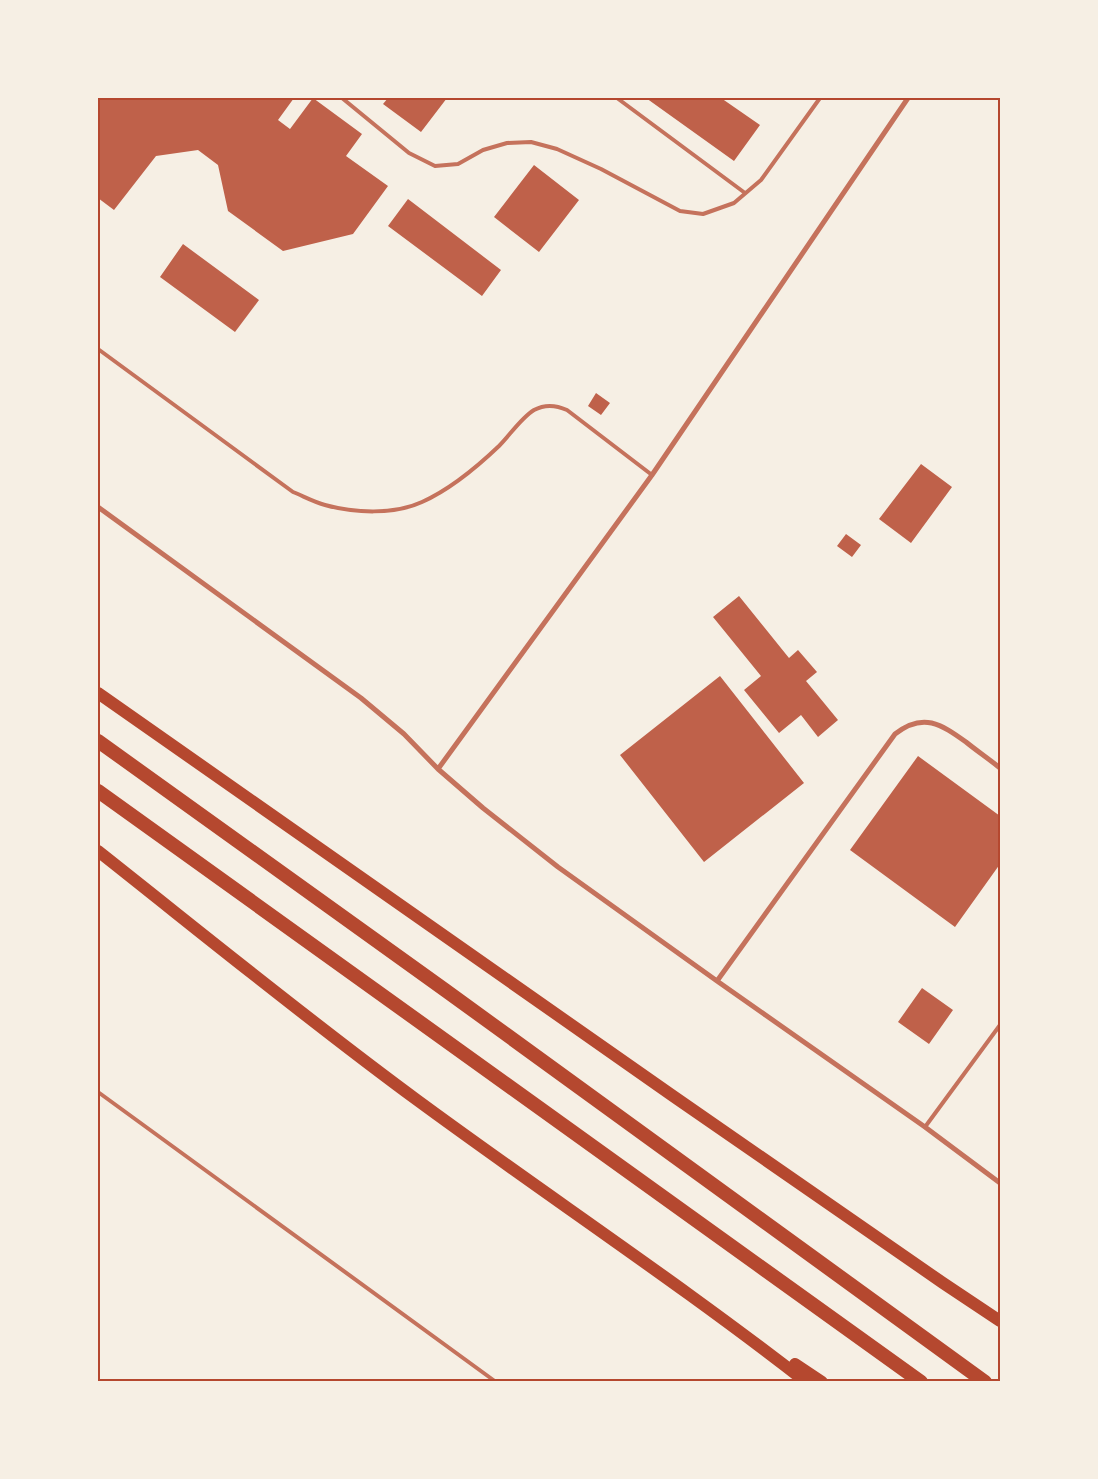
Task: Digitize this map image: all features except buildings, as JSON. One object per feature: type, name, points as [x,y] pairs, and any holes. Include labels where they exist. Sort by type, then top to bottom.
[{"type":"highway","points":[[98,741],[985,1382]]},
{"type":"highway","points":[[98,791],[921,1382]]},
{"type":"main road","points":[[98,693],[698,1113],[1000,1321]]},
{"type":"main road","points":[[98,851],[416,1099],[764,1349],[806,1382]]},
{"type":"main road","points":[[764,1349],[789,1361],[822,1382]]},
{"type":"street","points":[[438,769],[652,475],[908,98]]},
{"type":"street","points":[[98,507],[361,698],[404,734],[438,769],[510,830],[717,981],[925,1127],[1000,1183]]},
{"type":"street","points":[[717,981],[895,734],[903,728],[923,722],[943,726],[1000,768]]},
{"type":"lane","points":[[342,98],[409,153],[436,166],[458,164],[483,150],[507,143],[531,142],[566,153],[680,211],[703,214],[734,204],[761,180],[820,98]]},
{"type":"lane","points":[[617,98],[745,193]]},
{"type":"lane","points":[[98,350],[293,492],[323,505],[356,511],[381,511],[421,503],[464,476],[499,446],[532,411],[550,406],[558,406],[567,410],[652,475]]},
{"type":"lane","points":[[925,1127],[1000,1024]]},
{"type":"lane","points":[[98,1092],[496,1382]]}]
